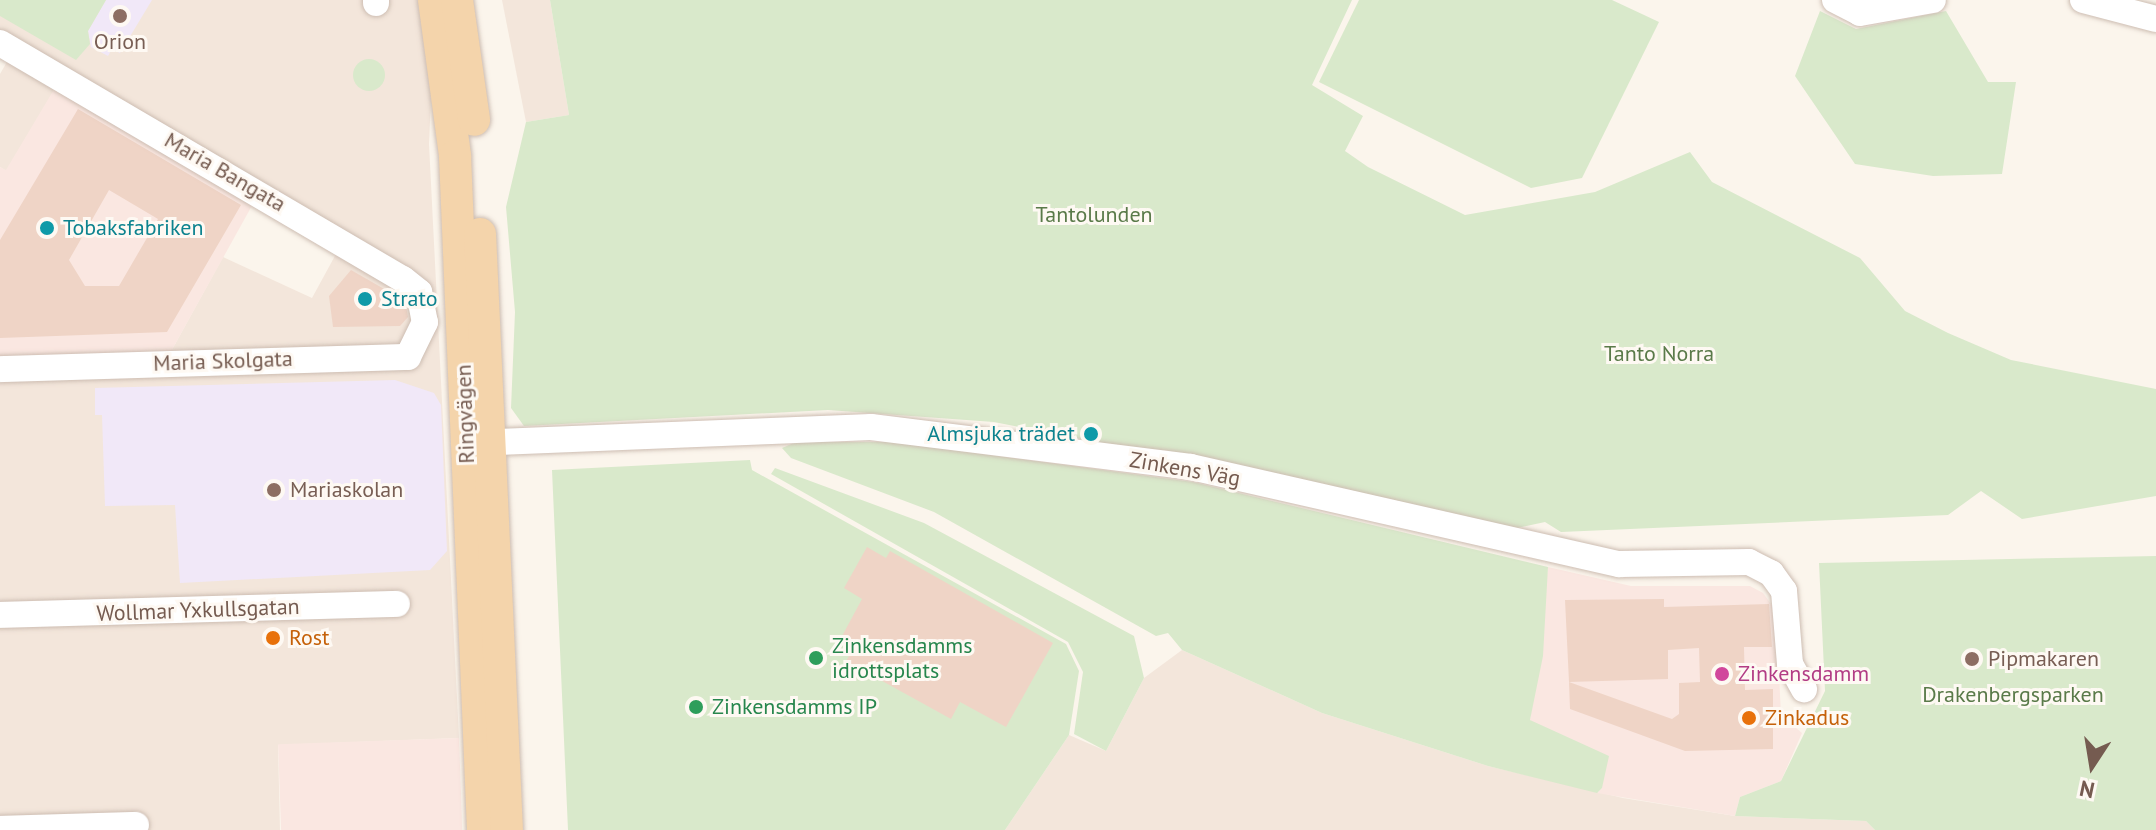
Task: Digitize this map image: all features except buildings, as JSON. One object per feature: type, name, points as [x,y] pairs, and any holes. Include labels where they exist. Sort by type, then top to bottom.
[{"type":"main road","name":"Ringvägen","points":[[434,0],[466,162]]},
{"type":"main road","name":"Ringvägen","points":[[457,0],[471,75],[466,162],[478,443],[483,830]]},
{"type":"main road","name":"Ringvägen","points":[[478,443],[507,830]]},
{"type":"street","points":[[1835,0],[1860,13],[1933,0]]},
{"type":"street","points":[[2083,0],[2156,19]]},
{"type":"street","name":"Maria Bangata","points":[[0,43],[403,279],[419,292],[425,322]]},
{"type":"street","name":"Maria Skolgata","points":[[0,369],[408,357],[425,322]]},
{"type":"street","name":"Zinkens Väg","points":[[478,443],[871,427],[1191,467],[1619,564],[1749,562],[1771,573],[1784,591],[1790,664],[1804,689]]},
{"type":"street","name":"Wollmar Yxkullsgatan","points":[[0,615],[397,604]]},
{"type":"street","points":[[0,829],[136,825]]},
{"type":"shaded area","points":[[0,0],[421,0],[433,48],[429,144],[459,738],[278,745],[280,830],[0,830],[0,371],[163,366],[223,257],[312,298],[336,254],[62,77],[6,171],[0,167],[0,74],[15,48],[0,38]]},
{"type":"shaded area","name":"Orion","points":[[106,0],[152,0],[120,53],[112,49],[108,56],[91,47],[88,31]]},
{"type":"shaded area","points":[[502,0],[550,0],[569,115],[526,122]]},
{"type":"shaded area","name":"Tobaksfabriken","points":[[62,76],[254,202],[163,366],[0,371],[0,167],[6,170]]},
{"type":"shaded area","name":"Mariaskolan","points":[[395,380],[434,393],[441,405],[447,551],[430,570],[180,583],[175,505],[105,506],[102,415],[95,415],[95,388]]},
{"type":"shaded area","points":[[1548,567],[1631,586],[1750,586],[1763,593],[1776,611],[1781,715],[1802,733],[1781,781],[1740,797],[1735,816],[1597,793],[1602,788],[1530,720]]},
{"type":"shaded area","points":[[1182,650],[1322,713],[1488,766],[1623,798],[1735,816],[1866,821],[1875,830],[1005,830],[1069,735],[1106,751],[1144,678]]},
{"type":"shaded area","points":[[459,738],[462,830],[281,830],[278,744]]},
{"type":"green space","points":[[0,0],[106,0],[88,31],[90,44],[76,60],[0,16]]},
{"type":"green space","name":"Tantolunden","points":[[550,0],[1352,0],[1312,85],[1363,116],[1345,151],[1368,167],[1465,215],[1595,192],[1690,152],[1712,182],[1860,258],[1905,311],[1948,333],[2011,360],[2156,389],[2156,496],[2022,519],[1981,491],[1948,515],[1561,532],[1545,522],[1517,528],[1164,450],[1158,454],[994,422],[828,410],[524,426],[511,408],[515,312],[506,207],[526,122],[569,115]]},
{"type":"green space","points":[[1359,0],[1612,0],[1659,22],[1582,178],[1531,188],[1319,82]]},
{"type":"green space","points":[[1820,11],[1856,29],[1946,11],[1988,82],[2016,82],[2002,174],[1933,176],[1855,164],[1795,76]]},
{"type":"green space","points":[[369,59],[380,64],[385,75],[380,86],[369,91],[358,86],[353,75],[358,64]]},
{"type":"green space","points":[[796,442],[893,442],[1193,482],[1548,567],[1543,656],[1530,720],[1609,756],[1602,788],[1597,793],[1488,766],[1322,713],[1182,650],[1168,633],[1156,636],[934,512],[791,458],[782,448]]},
{"type":"green space","name":"Zinkensdamms idrottsplats","points":[[750,460],[752,470],[1066,644],[1079,671],[1069,735],[1005,830],[568,830],[552,470]]},
{"type":"green space","points":[[775,468],[924,523],[1134,636],[1144,678],[1106,751],[1074,734],[1083,672],[1068,642],[771,474]]},
{"type":"green space","name":"Drakenbergsparken","points":[[2156,556],[2156,830],[1875,830],[1866,821],[1735,816],[1740,797],[1781,781],[1825,691],[1819,563]]},
{"type":"place","name":"Orion","points":[[120,16]]},
{"type":"place","name":"Tobaksfabriken","points":[[47,228]]},
{"type":"place","name":"Strato","points":[[365,299]]},
{"type":"place","name":"Almsjuka trädet","points":[[1091,434]]},
{"type":"place","name":"Mariaskolan","points":[[274,490]]},
{"type":"place","name":"Rost","points":[[273,638]]},
{"type":"place","name":"Zinkensdamms idrottsplats","points":[[816,658]]},
{"type":"place","name":"Pipmakaren","points":[[1972,659]]},
{"type":"place","name":"Zinkensdamm","points":[[1722,674]]},
{"type":"place","name":"Zinkensdamms IP","points":[[696,707]]},
{"type":"place","name":"Zinkadus","points":[[1749,718]]},
{"type":"park label","name":"Tanto Norra","points":[[1659,354]]}]
